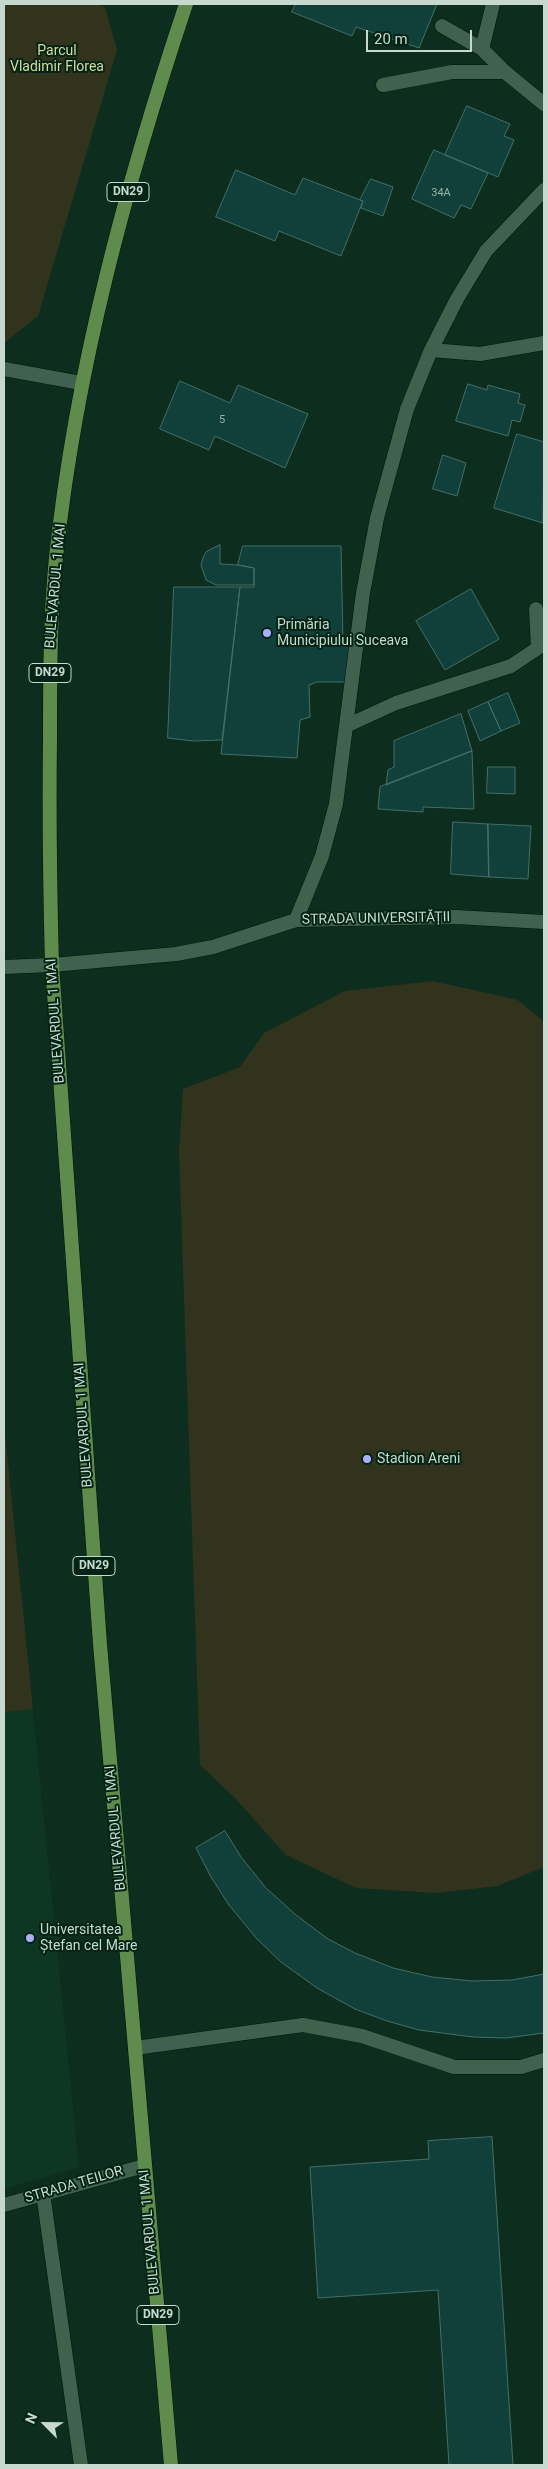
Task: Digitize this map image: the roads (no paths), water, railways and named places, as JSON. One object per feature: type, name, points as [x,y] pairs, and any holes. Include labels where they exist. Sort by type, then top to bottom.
[{"type":"main road","name":"DN29","points":[[81,384],[151,109],[186,4]]},
{"type":"main road","name":"BULEVARDUL 1 MAI","points":[[81,384],[56,559],[50,643],[49,858],[52,965],[100,1644],[171,2465]]},
{"type":"street","points":[[482,49],[493,4]]},
{"type":"street","points":[[442,26],[482,49],[505,72],[544,104]]},
{"type":"street","points":[[384,85],[452,72],[505,72]]},
{"type":"street","points":[[296,920],[322,856],[336,804],[363,593],[377,518],[407,409],[431,350],[457,299],[486,251],[544,190]]},
{"type":"street","points":[[431,350],[480,354],[544,343]]},
{"type":"street","points":[[4,369],[81,384]]},
{"type":"street","points":[[346,726],[396,704],[511,666],[538,648],[536,609]]},
{"type":"street","name":"STRADA UNIVERSITĂȚII","points":[[4,967],[52,965],[176,954],[213,947],[296,920],[456,917],[544,922]]},
{"type":"street","points":[[135,2048],[303,2025],[362,2036],[454,2067],[521,2067],[544,2060]]},
{"type":"street","name":"STRADA TEILOR","points":[[4,2205],[144,2166]]},
{"type":"street","points":[[43,2193],[81,2465]]},
{"type":"place","name":"Primăria Municipiului Suceava","points":[[267,633]]},
{"type":"place","name":"Stadion Areni","points":[[367,1459]]},
{"type":"place","name":"Universitatea Ștefan cel Mare","points":[[30,1938]]},
{"type":"park label","name":"Parcul Vladimir Florea","points":[[57,59]]}]
